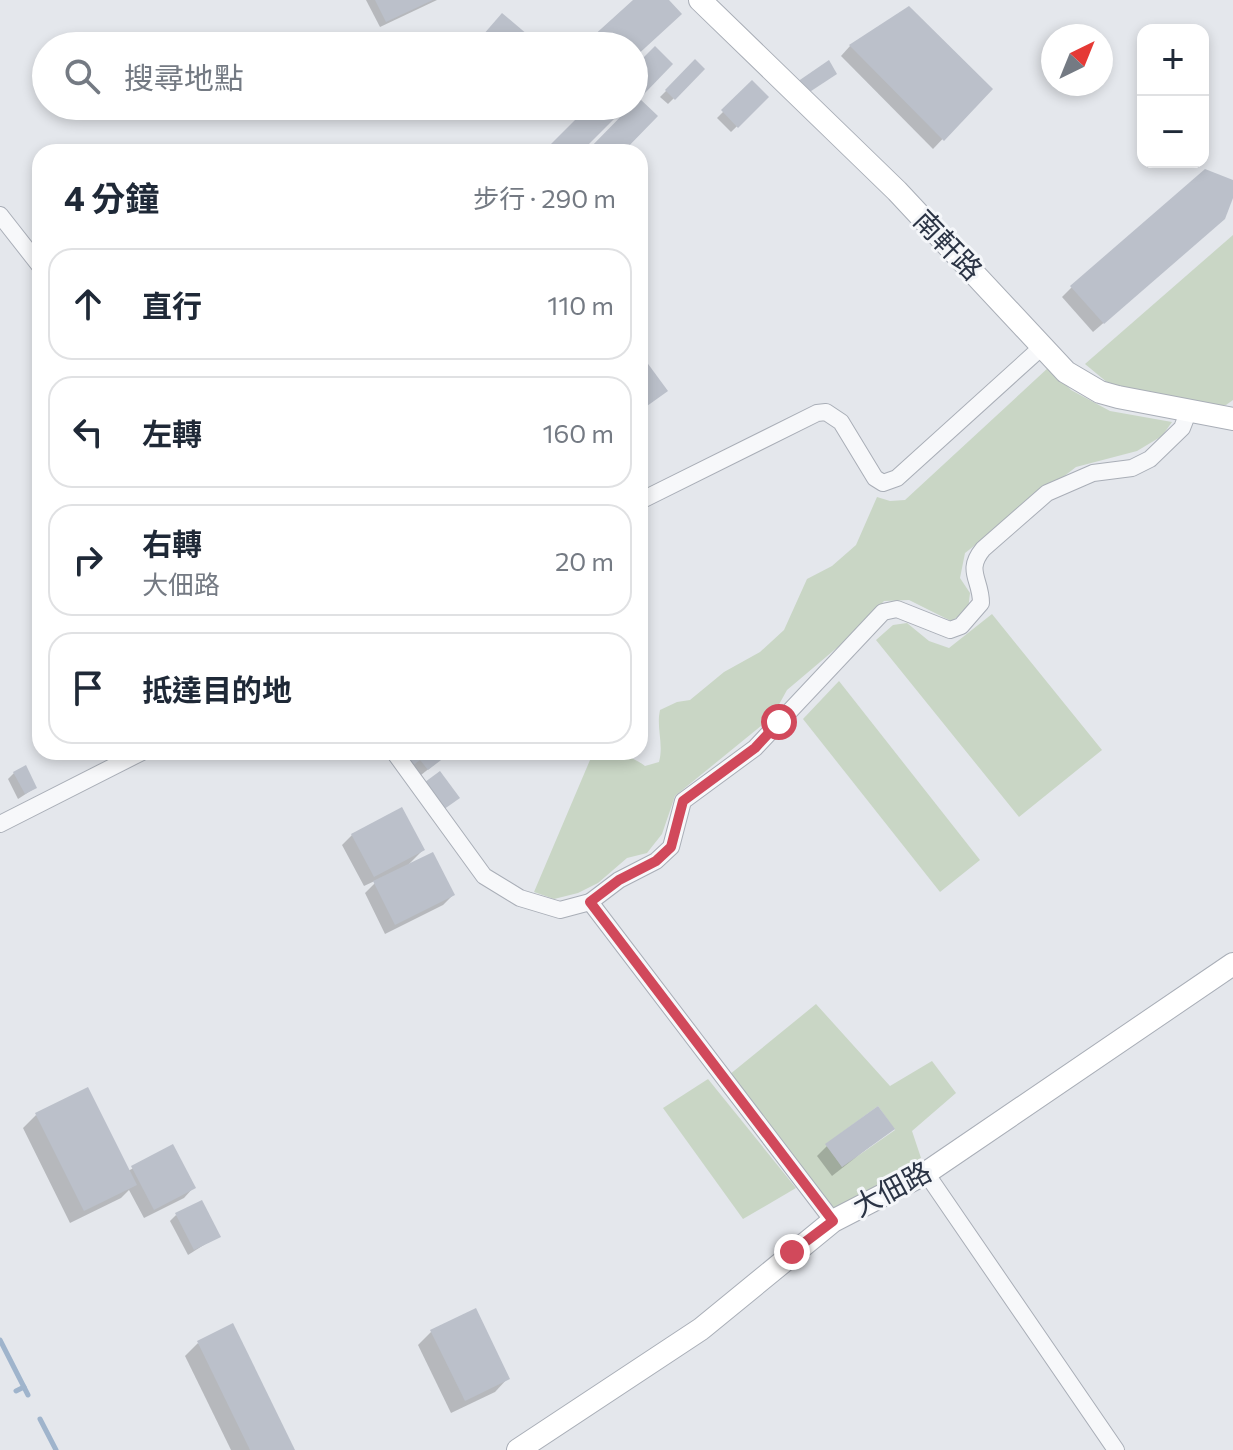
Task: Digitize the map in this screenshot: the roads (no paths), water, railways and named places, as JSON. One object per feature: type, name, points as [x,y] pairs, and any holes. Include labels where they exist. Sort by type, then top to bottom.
[{"type":"street","name":"南軒路","points":[[700,0],[897,191],[1066,372],[1100,392],[1233,419]]},
{"type":"street","points":[[0,215],[32,256]]},
{"type":"street","points":[[648,497],[817,413],[826,412],[841,422],[875,478],[883,483],[897,478],[1044,345]]},
{"type":"street","points":[[400,760],[484,876],[520,898],[560,910],[590,902],[619,880],[656,861],[671,847],[683,801],[755,748],[883,612],[897,609],[950,630],[961,626],[981,603],[981,589],[973,571],[975,558],[983,549],[1047,493],[1093,473],[1132,468],[1150,459],[1182,428],[1189,410]]},
{"type":"street","points":[[0,824],[126,760]]},
{"type":"street","points":[[590,902],[833,1221]]},
{"type":"street","name":"大佃路","points":[[518,1450],[701,1329],[833,1221],[926,1173],[1233,964]]},
{"type":"street","points":[[926,1173],[1116,1450]]},
{"type":"waterway","points":[[0,1340],[28,1395]]},
{"type":"waterway","points":[[16,1391],[24,1387]]},
{"type":"waterway","points":[[40,1419],[56,1450]]}]
